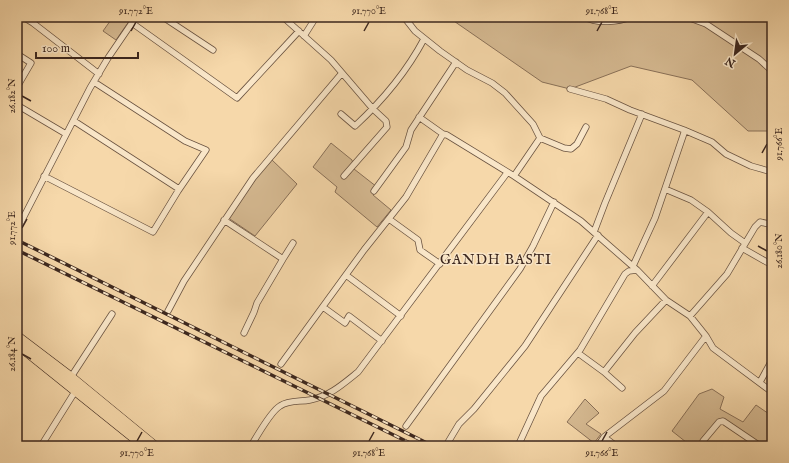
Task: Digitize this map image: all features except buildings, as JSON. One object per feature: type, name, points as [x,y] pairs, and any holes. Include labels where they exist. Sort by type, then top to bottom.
[{"type":"main road","points":[[17,336],[71,377],[78,388],[142,445]]},
{"type":"main road","points":[[17,344],[155,446]]},
{"type":"street","points":[[23,17],[99,74]]},
{"type":"street","points":[[17,230],[94,82],[136,17]]},
{"type":"street","points":[[163,17],[213,50]]},
{"type":"street","points":[[283,17],[331,60],[373,109],[386,121],[386,127],[344,176]]},
{"type":"street","points":[[132,23],[237,98],[316,17]]},
{"type":"street","points":[[404,17],[415,31],[424,39],[467,70],[492,83],[505,93],[534,124],[540,138],[564,148],[571,149],[576,144],[586,127]]},
{"type":"street","points":[[585,17],[588,19],[608,22],[625,20],[630,17]]},
{"type":"street","points":[[687,17],[706,24],[759,59],[772,71]]},
{"type":"street","points":[[341,114],[355,126],[373,109],[416,54],[424,39]]},
{"type":"street","points":[[17,54],[31,63],[17,87]]},
{"type":"street","points":[[374,191],[406,147],[411,130],[456,62]]},
{"type":"street","points":[[168,311],[184,281],[253,178],[342,73]]},
{"type":"street","points":[[44,176],[153,232],[179,189],[206,150],[185,141],[94,82]]},
{"type":"street","points":[[570,89],[606,99],[684,130],[712,142],[726,154],[738,160],[751,166],[772,172]]},
{"type":"street","points":[[17,105],[66,134]]},
{"type":"street","points":[[448,444],[459,424],[474,409],[525,346],[596,234],[604,203],[642,114]]},
{"type":"street","points":[[419,117],[443,134],[514,176],[581,220],[635,268],[666,300],[690,316],[706,336],[713,348],[772,392]]},
{"type":"street","points":[[74,120],[179,189]]},
{"type":"street","points":[[518,446],[542,396],[578,352],[625,274],[635,268],[655,218],[684,134],[684,130]]},
{"type":"street","points":[[282,364],[292,352],[322,307],[406,197],[443,134]]},
{"type":"street","points":[[514,176],[540,138]]},
{"type":"street","points":[[251,446],[280,406],[289,402],[314,399],[338,389],[358,372],[440,264],[507,172]]},
{"type":"street","points":[[665,189],[691,200],[708,212],[744,246],[772,265]]},
{"type":"street","points":[[406,426],[520,269],[554,202]]},
{"type":"street","points":[[652,286],[708,212]]},
{"type":"street","points":[[389,219],[418,240],[420,250],[440,264]]},
{"type":"street","points":[[224,220],[283,259]]},
{"type":"street","points":[[690,316],[727,274],[755,226],[760,222],[769,224],[772,223]]},
{"type":"street","points":[[244,333],[254,312],[256,303],[293,243]]},
{"type":"street","points":[[346,276],[401,316]]},
{"type":"street","points":[[604,372],[635,333],[666,300]]},
{"type":"street","points":[[322,307],[345,323],[349,316],[382,341]]},
{"type":"street","points":[[71,377],[112,314]]},
{"type":"street","points":[[598,446],[604,437],[664,391],[706,336]]},
{"type":"street","points":[[578,352],[622,388]]},
{"type":"street","points":[[760,382],[772,360]]},
{"type":"street","points":[[41,446],[78,388]]},
{"type":"street","points":[[704,446],[703,441],[719,422],[723,421],[760,446]]},
{"type":"street","points":[[604,437],[616,446]]},
{"type":"shaded area","points":[[113,17],[132,17],[116,40],[103,31]]},
{"type":"shaded area","points":[[448,17],[772,17],[772,131],[748,131],[692,80],[631,66],[570,89],[542,82]]},
{"type":"shaded area","points":[[331,143],[352,160],[354,169],[377,187],[373,195],[391,210],[377,227],[335,192],[337,187],[313,167]]},
{"type":"shaded area","points":[[271,159],[297,184],[255,236],[227,217]]},
{"type":"shaded area","points":[[712,389],[724,397],[720,409],[743,422],[756,405],[772,416],[772,446],[760,446],[719,421],[700,446],[691,446],[672,431],[699,394]]},
{"type":"shaded area","points":[[585,399],[599,413],[586,424],[601,434],[594,443],[567,422]]},
{"type":"railway","points":[[17,240],[433,446]]},
{"type":"railway","points":[[17,250],[416,446]]},
{"type":"district","name":"GANDH BASTI","points":[[496,260]]}]
